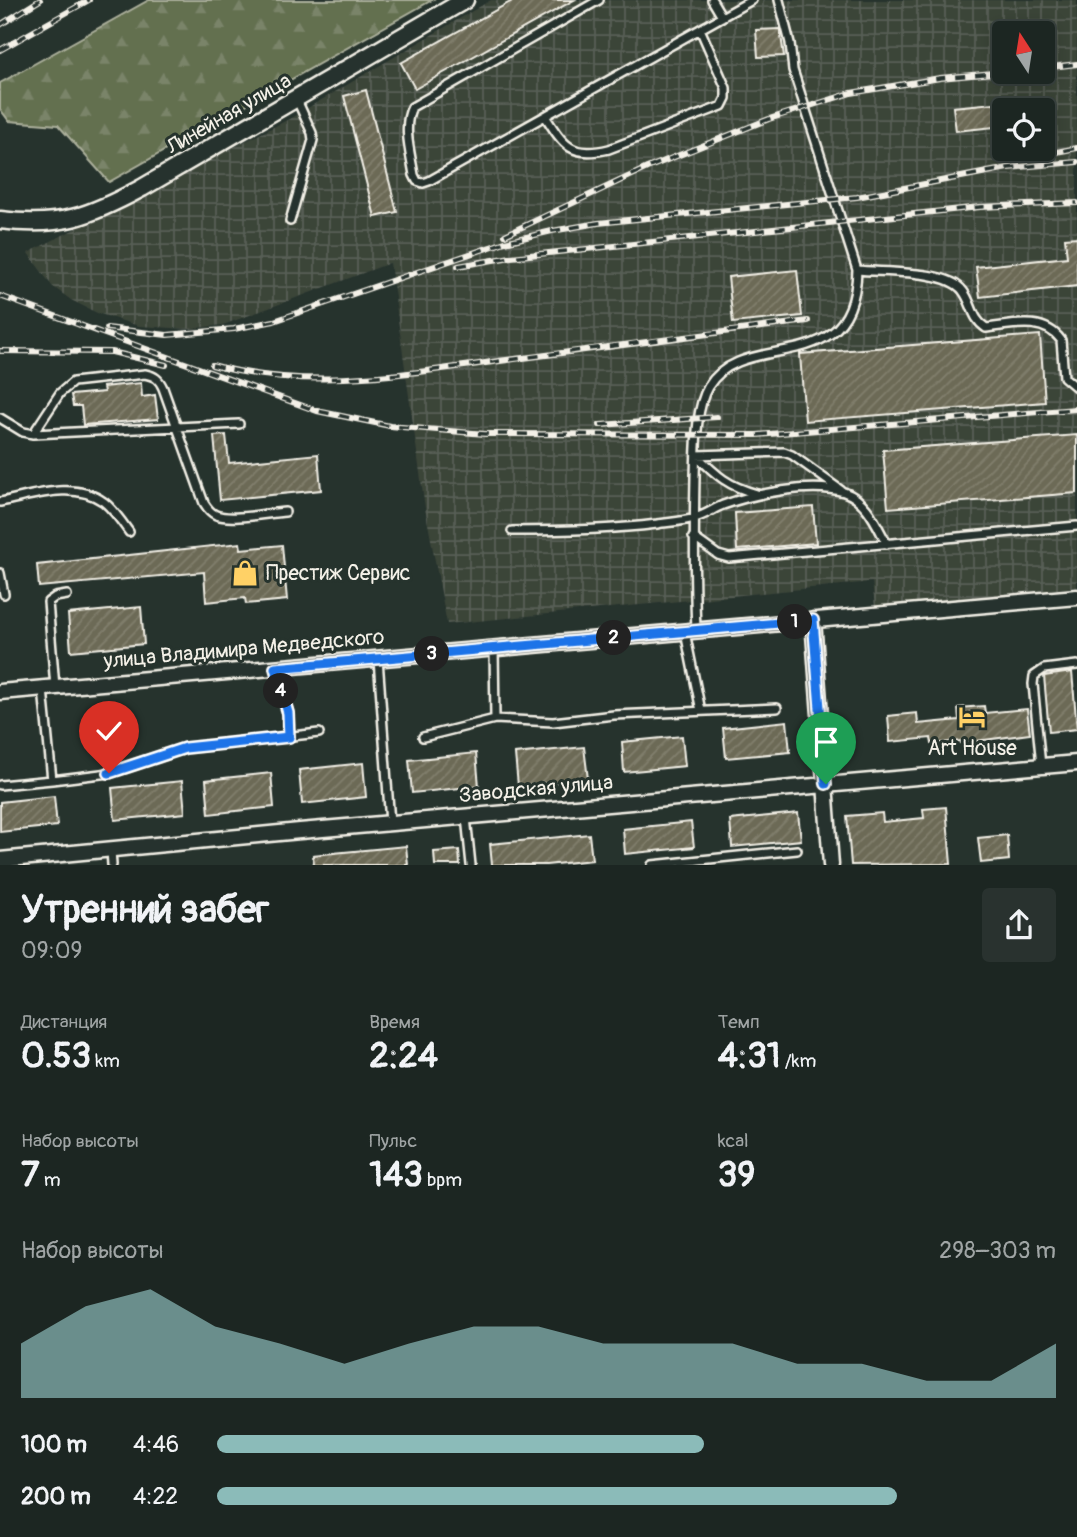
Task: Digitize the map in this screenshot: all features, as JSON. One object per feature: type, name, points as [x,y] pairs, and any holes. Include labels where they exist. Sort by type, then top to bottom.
[{"type":"street","name":"Линейная улица","points":[[0,220],[29,224],[58,222],[92,213],[142,188],[465,0]]},
{"type":"street","name":"улица Владимира Медведского","points":[[0,692],[1077,597]]},
{"type":"street","points":[[813,620],[831,865]]},
{"type":"street","name":"Заводская улица","points":[[0,860],[1077,763]]},
{"type":"lane","points":[[599,0],[412,107],[407,123],[414,175],[418,181],[429,181],[751,0]]},
{"type":"lane","points":[[712,0],[722,17]]},
{"type":"lane","points":[[701,711],[690,631],[696,455],[702,401],[716,377],[727,368],[741,361],[813,345],[829,335],[843,320],[852,303],[856,286],[857,271],[793,70],[790,43],[779,0]]},
{"type":"lane","points":[[545,116],[562,144],[576,151],[592,153],[622,145],[722,106],[726,98],[726,88],[700,29]]},
{"type":"lane","points":[[290,222],[313,140],[297,99]]},
{"type":"lane","points":[[857,271],[947,279],[963,291],[974,316],[986,328],[1037,324],[1046,326],[1061,340],[1064,377],[1077,388]]},
{"type":"lane","points":[[33,434],[60,393],[73,382],[145,374],[159,380],[204,503],[209,510],[217,516],[230,517],[285,512]]},
{"type":"lane","points":[[0,418],[23,432],[33,434],[239,424]]},
{"type":"lane","points":[[696,455],[784,452],[792,455],[867,507],[887,544]]},
{"type":"lane","points":[[696,455],[725,482],[758,495]]},
{"type":"lane","points":[[0,502],[74,490],[105,503],[130,532]]},
{"type":"lane","points":[[513,531],[611,529],[694,518],[758,495],[790,490],[842,492]]},
{"type":"lane","points":[[693,537],[718,555],[729,558],[1077,526]]},
{"type":"lane","points":[[0,573],[4,594]]},
{"type":"lane","points":[[52,780],[48,602],[55,597],[67,595]]},
{"type":"lane","points":[[494,648],[495,719]]},
{"type":"lane","points":[[378,659],[390,823]]},
{"type":"lane","points":[[1041,766],[1032,684],[1034,676],[1044,669],[1077,665]]},
{"type":"lane","points":[[275,668],[288,713],[289,737]]},
{"type":"lane","points":[[423,737],[495,719],[553,722],[614,715],[777,708]]},
{"type":"lane","points":[[0,785],[109,773],[185,748],[319,733]]},
{"type":"lane","points":[[466,816],[471,865]]},
{"type":"lane","points":[[111,849],[112,865]]},
{"type":"lane","points":[[652,865],[797,850]]},
{"type":"shaded area","points":[[491,0],[1077,0],[1077,587],[875,607],[872,582],[447,624],[425,508],[390,263],[223,325],[189,329],[139,326],[97,313],[71,300],[52,286],[28,253],[289,119]]},
{"type":"green space","points":[[149,0],[432,0],[109,182],[58,125],[9,121],[0,109],[0,83]]},
{"type":"building","points":[[514,0],[574,0],[415,89],[401,63]]},
{"type":"building","points":[[780,29],[784,56],[758,57],[756,30]]},
{"type":"building","points":[[366,90],[397,212],[375,217],[344,96]]},
{"type":"building","points":[[992,103],[992,127],[956,131],[953,107]]},
{"type":"building","points":[[1077,237],[1077,286],[980,297],[976,267],[1067,257],[1065,238]]},
{"type":"building","points":[[797,270],[802,316],[733,323],[728,277]]},
{"type":"building","points":[[1040,335],[1045,402],[805,421],[800,354]]},
{"type":"building","points":[[141,383],[142,397],[155,395],[158,419],[83,425],[81,406],[73,406],[71,395],[104,392],[103,387]]},
{"type":"building","points":[[226,435],[229,463],[318,454],[321,490],[220,500],[214,436]]},
{"type":"building","points":[[1077,435],[1077,493],[888,508],[883,450]]},
{"type":"building","points":[[813,507],[816,543],[737,550],[735,513]]},
{"type":"building","points":[[240,543],[241,549],[282,545],[287,600],[246,604],[245,598],[206,602],[204,572],[39,587],[37,565]]},
{"type":"building","points":[[141,607],[144,644],[71,651],[68,614]]},
{"type":"building","points":[[1072,672],[1077,729],[1049,732],[1044,676]]},
{"type":"building","points":[[984,706],[985,713],[1027,709],[1030,734],[961,743],[932,744],[931,738],[890,742],[888,716],[917,713],[918,724],[959,720],[958,708]]},
{"type":"building","points":[[787,721],[790,752],[726,758],[723,728]]},
{"type":"building","points":[[682,736],[685,766],[624,772],[622,742]]},
{"type":"building","points":[[584,747],[588,779],[518,786],[515,754]]},
{"type":"building","points":[[476,753],[479,786],[412,793],[409,760]]},
{"type":"building","points":[[363,763],[366,797],[302,804],[299,770]]},
{"type":"building","points":[[271,773],[274,807],[209,814],[206,780]]},
{"type":"building","points":[[182,781],[185,813],[115,820],[112,788]]},
{"type":"building","points":[[54,796],[57,826],[0,832],[0,802]]},
{"type":"building","points":[[946,807],[951,864],[851,865],[847,816],[882,813],[883,822],[924,818],[923,809]]},
{"type":"building","points":[[798,813],[801,840],[732,847],[730,820]]},
{"type":"building","points":[[691,822],[694,847],[625,854],[623,829]]},
{"type":"building","points":[[589,834],[592,860],[546,865],[492,865],[490,844]]},
{"type":"building","points":[[1007,835],[1009,860],[981,863],[978,838]]},
{"type":"building","points":[[406,846],[408,865],[314,865],[313,855]]},
{"type":"building","points":[[459,850],[460,865],[435,865],[434,852]]},
{"type":"railway","points":[[0,25],[40,0]]},
{"type":"railway","points":[[0,50],[89,0]]},
{"type":"railway","points":[[1055,67],[1077,64]]},
{"type":"railway","points":[[505,235],[647,168],[769,119],[851,93],[940,78],[992,73]]},
{"type":"railway","points":[[1055,152],[1077,148]]},
{"type":"railway","points":[[107,328],[167,335],[234,329],[274,321],[505,242],[552,231],[598,223],[857,197],[1008,168],[1077,162]]},
{"type":"railway","points":[[458,266],[511,257],[980,207],[1077,203]]},
{"type":"railway","points":[[0,296],[317,411],[390,426],[485,434],[757,435],[1076,409]]},
{"type":"railway","points":[[212,365],[289,378],[367,377],[808,321]]},
{"type":"railway","points":[[0,351],[112,352],[166,365]]},
{"type":"railway","points":[[600,425],[717,417]]},
{"type":"place","name":"Престиж Сервис","points":[[245,573]]},
{"type":"place","name":"Art House","points":[[972,717]]},
{"type":"route","points":[[109,773],[185,748],[289,737],[288,713],[275,668],[813,620],[826,784]]}]
